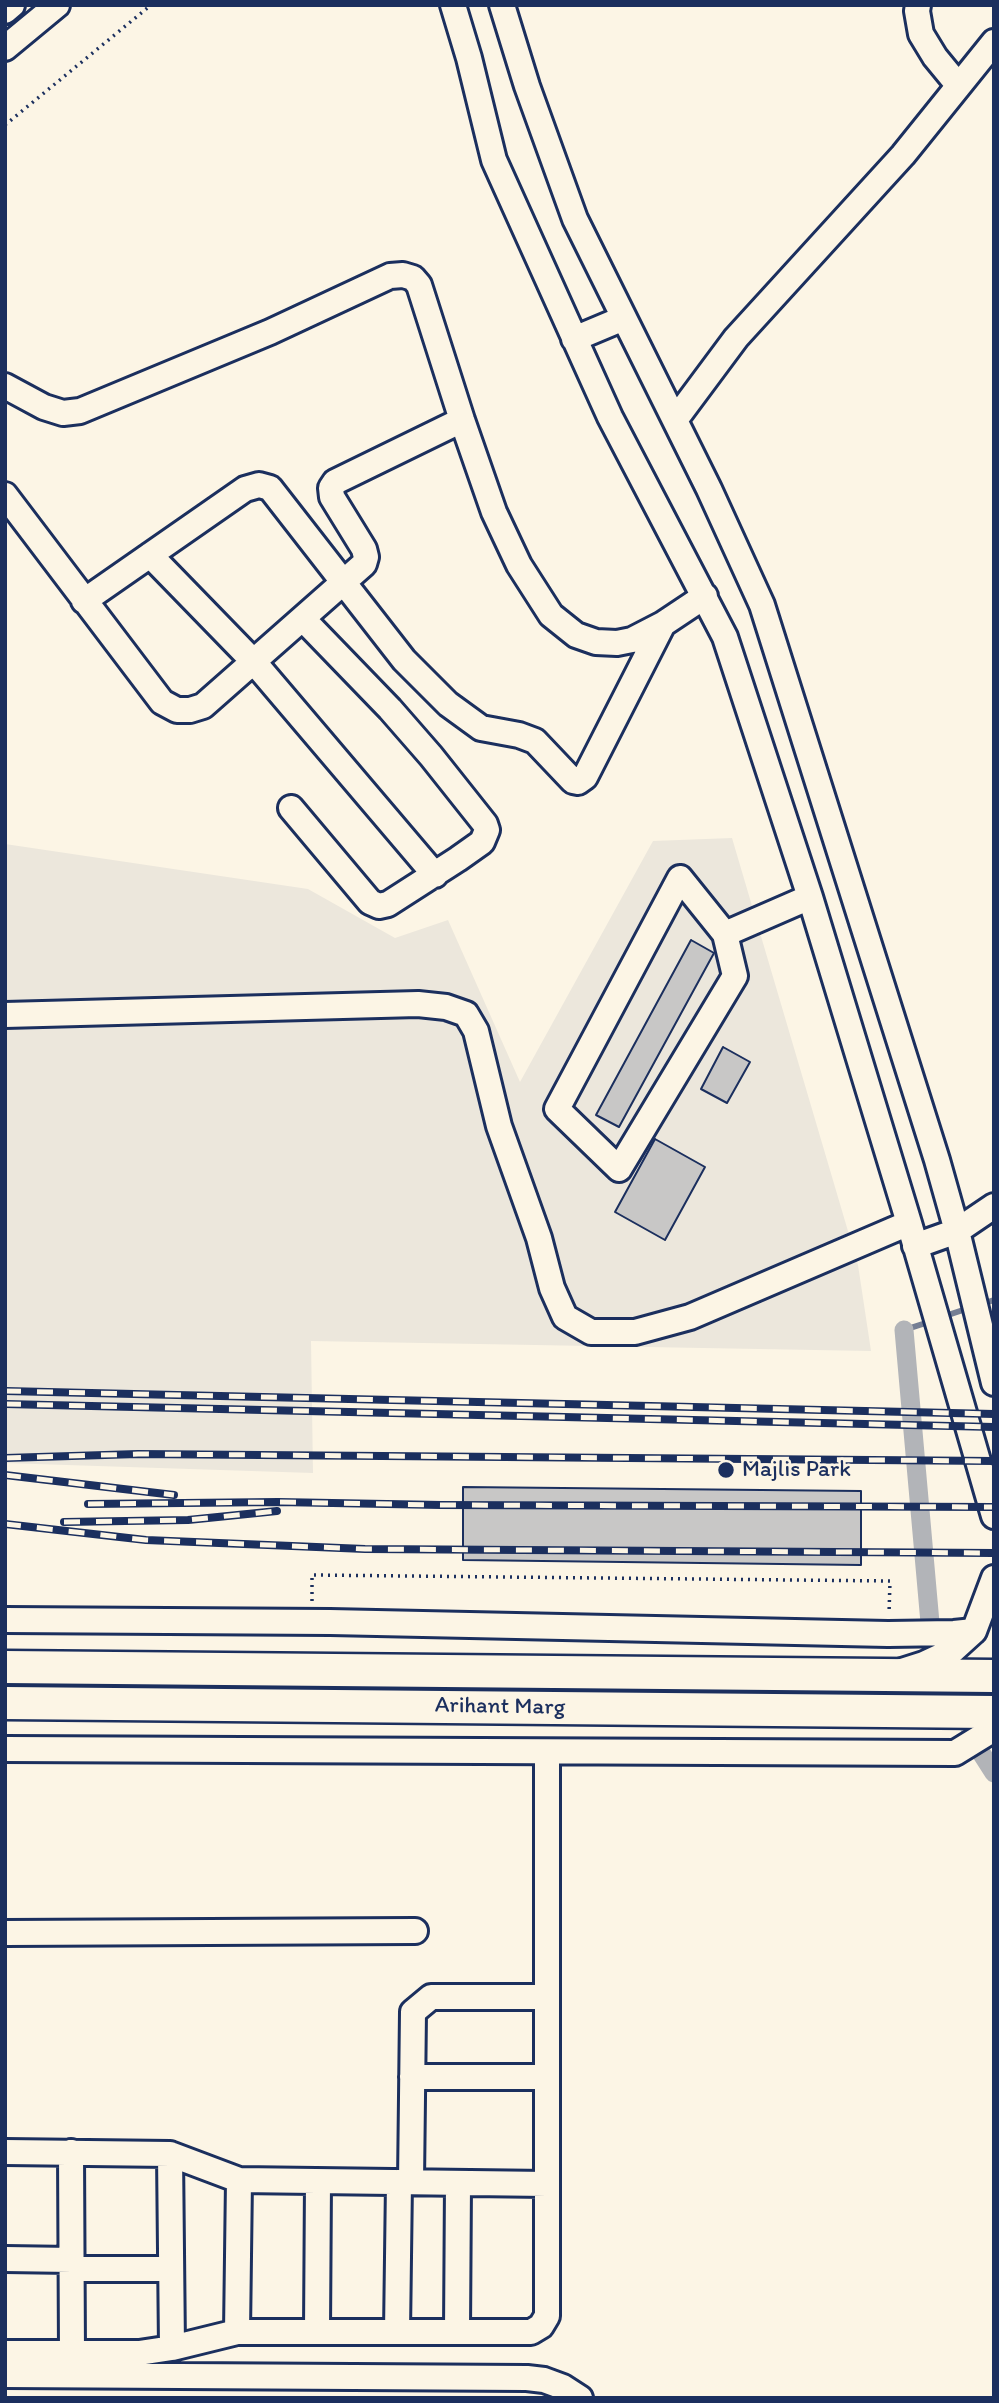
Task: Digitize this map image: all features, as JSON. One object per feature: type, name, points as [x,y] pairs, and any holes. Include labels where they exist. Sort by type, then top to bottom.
[{"type":"main road","name":"Arihant Marg","points":[[5,1667],[994,1676]]},
{"type":"main road","points":[[239,1669],[239,1704]]},
{"type":"main road","name":"Arihant Marg","points":[[5,1703],[994,1712]]},
{"type":"street","points":[[5,11],[12,5]]},
{"type":"street","points":[[5,48],[57,5]]},
{"type":"street","points":[[453,5],[470,58],[494,160],[610,417],[725,637],[810,897],[994,1516]]},
{"type":"street","points":[[502,5],[527,86],[575,219],[675,420],[762,605],[937,1160],[994,1383]]},
{"type":"street","points":[[918,5],[921,34],[935,57],[958,85]]},
{"type":"street","points":[[675,420],[736,338],[895,163],[994,42]]},
{"type":"street","points":[[5,386],[44,407],[62,413],[80,411],[282,327],[390,276],[403,275],[413,278],[419,285],[495,512],[519,565],[551,615],[576,635],[596,642],[617,643],[632,640],[663,624],[705,596]]},
{"type":"street","points":[[574,339],[624,318]]},
{"type":"street","points":[[5,495],[162,702],[177,710],[190,710],[202,706],[364,565],[364,549],[332,497],[331,488],[335,482],[462,420]]},
{"type":"street","points":[[84,601],[246,489],[259,485],[270,488],[404,660],[448,704],[481,728],[535,741],[578,782],[585,777],[663,624]]},
{"type":"street","points":[[150,555],[254,662],[435,875]]},
{"type":"street","points":[[291,808],[370,902],[379,906],[388,904],[435,875],[482,842],[487,830],[485,824],[390,709],[303,619]]},
{"type":"street","points":[[680,878],[725,934],[735,976],[619,1169],[557,1109],[680,878]]},
{"type":"street","points":[[725,934],[810,897]]},
{"type":"street","points":[[5,1015],[418,1004],[446,1007],[466,1014],[476,1031],[499,1126],[538,1238],[552,1288],[565,1317],[591,1332],[635,1332],[690,1317],[882,1233],[957,1231],[994,1206]]},
{"type":"street","points":[[901,1675],[952,1651],[994,1578]]},
{"type":"street","points":[[5,1620],[311,1622],[888,1634],[964,1632]]},
{"type":"street","points":[[5,1749],[955,1753],[994,1728]]},
{"type":"street","points":[[5,2353],[139,2353],[237,2332],[531,2332],[541,2326],[547,2316],[547,1752]]},
{"type":"street","points":[[5,1933],[415,1931]]},
{"type":"street","points":[[397,2332],[412,2077],[413,2012],[430,1997],[546,1997]]},
{"type":"street","points":[[412,2077],[546,2077]]},
{"type":"street","points":[[5,2152],[170,2154],[239,2180],[547,2184]]},
{"type":"street","points":[[71,2152],[72,2354]]},
{"type":"street","points":[[170,2154],[172,2348]]},
{"type":"street","points":[[237,2332],[239,2180]]},
{"type":"street","points":[[317,2330],[318,2182]]},
{"type":"street","points":[[457,2331],[458,2184]]},
{"type":"street","points":[[5,2259],[170,2269]]},
{"type":"street","points":[[5,2375],[183,2387],[380,2377],[527,2378],[563,2386],[580,2398]]},
{"type":"street","points":[[380,2377],[404,2398]]},
{"type":"path","points":[[5,125],[151,5]]},
{"type":"path","points":[[311,1622],[313,1575],[890,1581],[888,1634]]},
{"type":"shaded area","points":[[732,838],[858,1265],[871,1351],[311,1341],[313,1473],[5,1463],[5,844],[308,889],[395,938],[448,920],[520,1082],[653,841]]},
{"type":"building","points":[[691,940],[714,953],[619,1127],[596,1115]]},
{"type":"building","points":[[723,1047],[750,1062],[727,1103],[701,1089]]},
{"type":"building","points":[[655,1139],[705,1167],[665,1240],[615,1212]]},
{"type":"building","points":[[463,1487],[861,1491],[861,1565],[463,1560]]},
{"type":"waterway","points":[[979,1305],[994,1300]]},
{"type":"waterway","points":[[942,1317],[969,1308]]},
{"type":"waterway","points":[[904,1330],[932,1321]]},
{"type":"waterway","points":[[904,1330],[931,1634],[978,1748],[994,1773]]},
{"type":"railway","points":[[5,1391],[994,1414]]},
{"type":"railway","points":[[5,1404],[994,1427]]},
{"type":"railway","points":[[5,1458],[138,1454],[994,1461]]},
{"type":"railway","points":[[5,1475],[174,1495]]},
{"type":"railway","points":[[88,1504],[278,1502],[994,1507]]},
{"type":"railway","points":[[64,1522],[188,1520],[277,1511]]},
{"type":"railway","points":[[5,1524],[146,1540],[365,1549],[994,1553]]},
{"type":"place","name":"Majlis Park","points":[[726,1470]]}]
